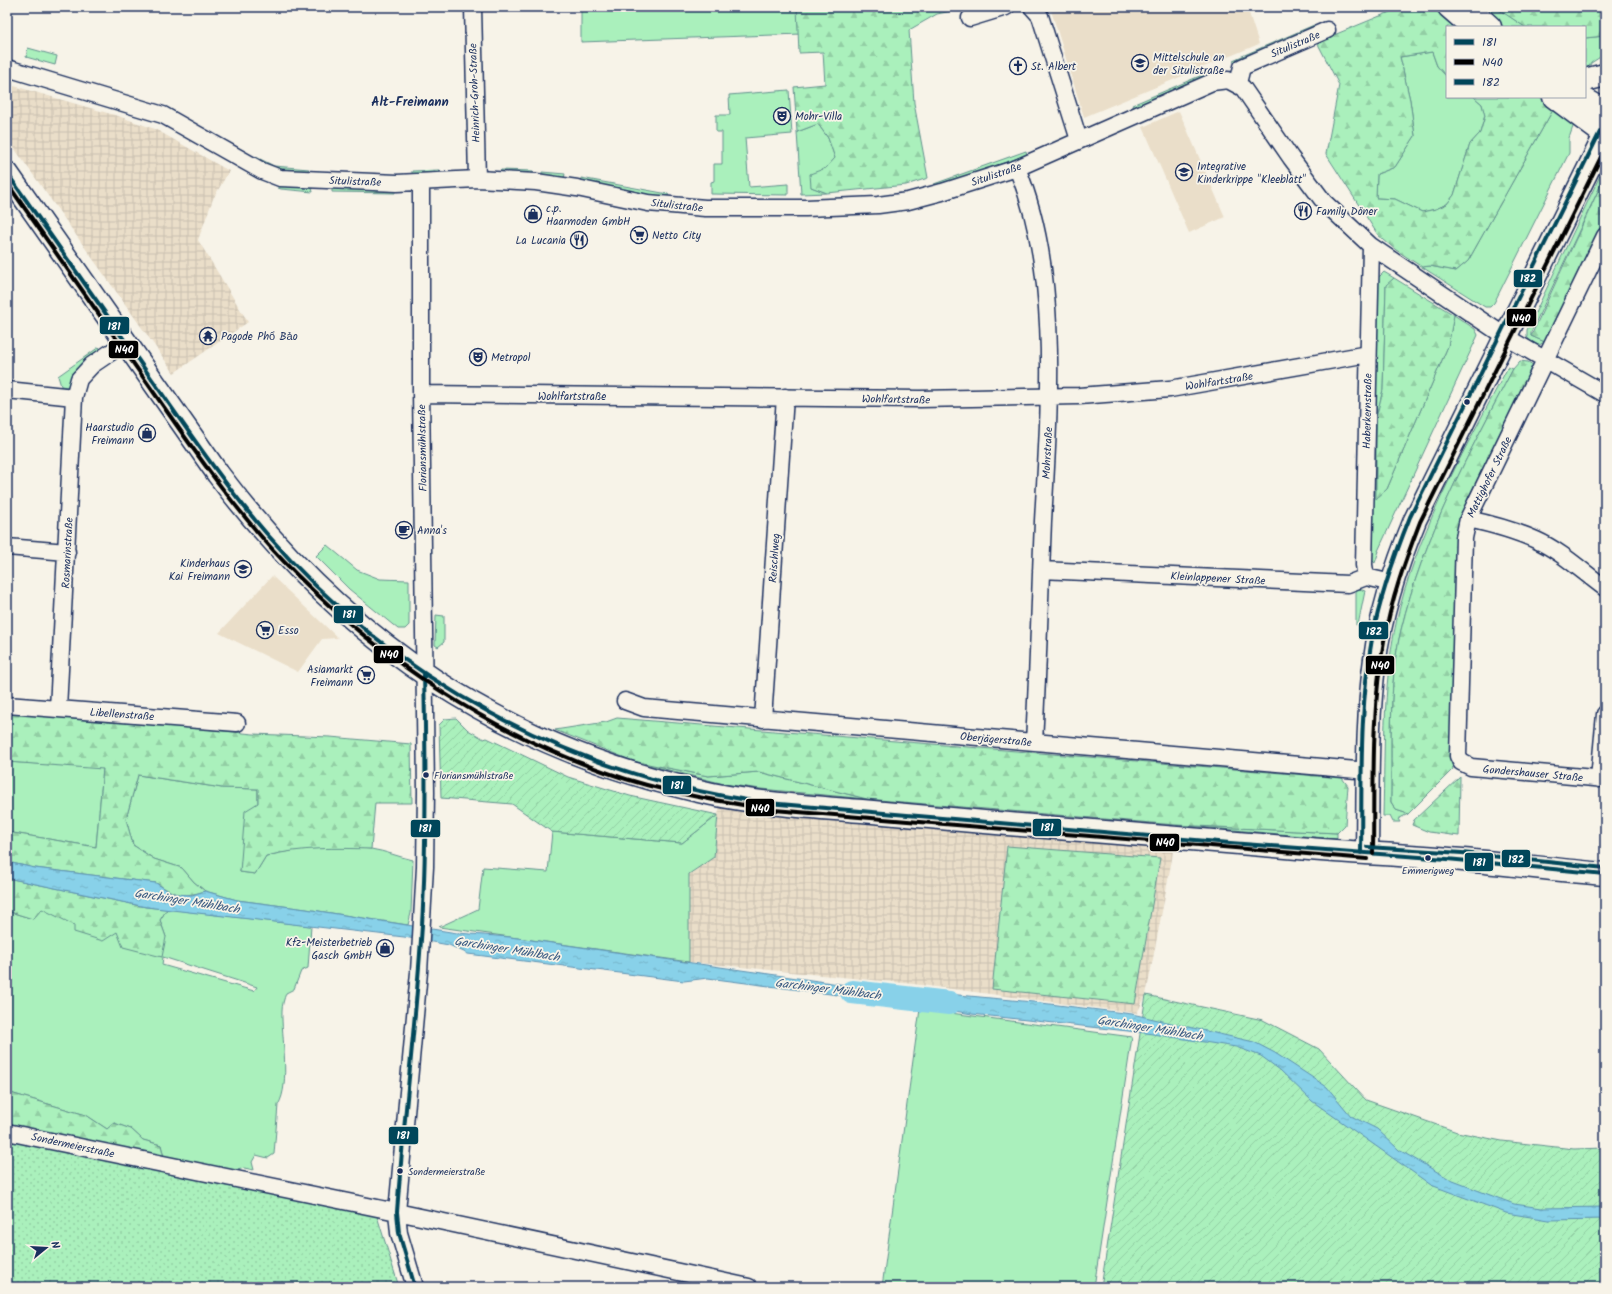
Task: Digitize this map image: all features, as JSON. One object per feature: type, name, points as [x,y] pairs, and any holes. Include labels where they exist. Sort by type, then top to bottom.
[{"type":"main road","points":[[1457,8],[1471,26]]},
{"type":"main road","points":[[1457,8],[1488,26]]},
{"type":"main road","points":[[1586,80],[1605,75]]},
{"type":"main road","points":[[1366,853],[1371,690],[1381,624],[1392,584],[1415,520],[1605,135],[1582,120],[1555,98]]},
{"type":"main road","points":[[1584,98],[1605,111]]},
{"type":"main road","points":[[7,172],[218,474],[256,523],[325,596],[378,641],[424,674],[502,721],[545,741],[609,767],[659,781],[715,795],[776,804],[1366,853],[1461,859],[1605,874]]},
{"type":"street","name":"Heinrich-Groh-Straße","points":[[473,7],[477,179]]},
{"type":"street","points":[[970,18],[1006,7]]},
{"type":"street","points":[[1036,12],[1078,140]]},
{"type":"street","name":"Situlistraße","points":[[7,68],[163,115],[262,171],[280,178],[397,183],[477,179],[536,182],[674,206],[728,209],[798,209],[878,205],[908,201],[942,192],[1017,168],[1212,82],[1228,80],[1238,83],[1242,67],[1327,30]]},
{"type":"street","points":[[1238,83],[1249,94],[1287,152],[1324,202],[1371,246],[1506,337],[1605,394]]},
{"type":"street","name":"Mohrstraße","points":[[1017,168],[1032,215],[1042,272],[1049,338],[1049,397],[1034,742]]},
{"type":"street","name":"Floriansmühlstraße","points":[[415,1287],[398,1227],[397,1212],[422,924],[426,792],[421,394],[421,182]]},
{"type":"street","name":"Mattighofer Straße","points":[[1461,762],[1458,756],[1464,538],[1468,519],[1605,236]]},
{"type":"street","name":"Haberkernstraße","points":[[1366,577],[1364,565],[1371,246]]},
{"type":"street","name":"Rosmarinstraße","points":[[58,709],[74,396],[79,379],[92,365],[126,342]]},
{"type":"street","name":"Wohlfartstraße","points":[[421,394],[920,399],[1107,395],[1170,389],[1368,354]]},
{"type":"street","points":[[7,390],[74,396]]},
{"type":"street","name":"Reischlweg","points":[[763,719],[785,397]]},
{"type":"street","points":[[1468,519],[1507,529],[1537,540],[1605,588]]},
{"type":"street","points":[[7,547],[67,552]]},
{"type":"street","name":"Kleinlappener Straße","points":[[1041,570],[1348,584],[1366,577]]},
{"type":"street","points":[[1366,577],[1392,584]]},
{"type":"street","name":"Oberjägerstraße","points":[[625,701],[644,708],[1368,771]]},
{"type":"street","name":"Libellenstraße","points":[[7,705],[237,723]]},
{"type":"street","points":[[1602,779],[1605,714]]},
{"type":"street","name":"Gondershauser Straße","points":[[1461,762],[1471,767],[1602,779]]},
{"type":"street","name":"Sondermeierstraße","points":[[7,1132],[397,1212],[747,1287]]},
{"type":"shaded area","name":"Mittelschule an der Situlistraße","points":[[1050,7],[1247,7],[1259,44],[1084,117]]},
{"type":"shaded area","points":[[7,84],[118,116],[155,129],[229,171],[213,199],[198,240],[248,322],[174,373],[7,138]]},
{"type":"shaded area","name":"Integrative Kinderkrippe \"Kleeblatt\"","points":[[1179,111],[1225,217],[1189,233],[1143,127]]},
{"type":"shaded area","points":[[272,576],[338,638],[322,639],[298,672],[219,633]]},
{"type":"shaded area","points":[[724,784],[867,799],[1176,825],[1172,859],[1146,995],[1137,1013],[913,984],[689,962],[689,874],[714,857],[718,815]]},
{"type":"green space","points":[[581,7],[800,7],[801,34],[581,42]]},
{"type":"green space","points":[[797,7],[971,7],[937,14],[909,30],[914,103],[928,178],[906,185],[827,193],[811,187],[810,174],[826,168],[835,158],[828,138],[818,124],[797,132],[794,87],[825,84],[823,52],[799,53]]},
{"type":"green space","points":[[1402,7],[1435,7],[1457,26],[1446,26],[1446,76],[1437,66],[1432,52],[1400,57],[1410,100],[1415,136],[1395,167],[1377,174],[1376,198],[1395,199],[1422,212],[1436,209],[1447,204],[1454,195],[1470,144],[1480,133],[1485,116],[1482,104],[1475,98],[1540,98],[1554,108],[1468,261],[1456,271],[1430,266],[1422,267],[1396,250],[1378,235],[1326,154],[1339,85],[1317,42]]},
{"type":"green space","points":[[1484,7],[1497,8],[1524,26],[1503,26]]},
{"type":"green space","points":[[1495,7],[1605,7],[1605,36],[1586,38],[1586,26],[1524,26]]},
{"type":"green space","points":[[1314,25],[1316,29],[1235,64],[1233,60]]},
{"type":"green space","points":[[1605,36],[1605,54],[1591,63],[1586,73],[1586,38]]},
{"type":"green space","points":[[28,48],[57,56],[55,65],[26,57]]},
{"type":"green space","points":[[1432,52],[1437,66],[1446,76],[1446,98],[1475,98],[1482,104],[1485,115],[1480,133],[1470,144],[1454,195],[1447,204],[1436,209],[1422,212],[1395,199],[1376,198],[1377,174],[1395,167],[1415,136],[1410,100],[1400,57]]},
{"type":"green space","points":[[1209,72],[1210,75],[1134,108],[1132,105]]},
{"type":"green space","points":[[789,90],[792,134],[745,138],[749,187],[788,184],[788,195],[711,194],[711,182],[714,181],[714,164],[722,164],[722,132],[716,132],[716,115],[730,115],[729,95]]},
{"type":"green space","points":[[1554,108],[1574,124],[1569,138],[1569,153],[1494,303],[1490,307],[1485,307],[1422,267],[1430,266],[1456,271],[1468,261]]},
{"type":"green space","points":[[818,124],[828,138],[835,158],[811,187],[827,193],[801,194],[797,132]]},
{"type":"green space","points":[[1026,151],[1027,155],[935,187],[934,184]]},
{"type":"green space","points":[[256,157],[274,166],[309,169],[305,173],[272,167],[254,160]]},
{"type":"green space","points":[[1605,165],[1605,176],[1531,332],[1531,336],[1545,342],[1539,345],[1532,343],[1527,337],[1527,330]]},
{"type":"green space","points":[[440,170],[440,172],[412,174],[412,171]]},
{"type":"green space","points":[[501,170],[533,171],[533,175],[500,172]]},
{"type":"green space","points":[[542,172],[565,174],[564,178],[542,176]]},
{"type":"green space","points":[[1605,176],[1605,220],[1545,342],[1531,336]]},
{"type":"green space","points":[[581,178],[668,194],[669,196],[651,196],[581,181]]},
{"type":"green space","points":[[278,186],[312,188],[313,192],[281,189],[278,188]]},
{"type":"green space","points":[[332,188],[395,189],[395,193],[332,192]]},
{"type":"green space","points":[[1384,272],[1394,278],[1386,286],[1383,390],[1376,418],[1376,498],[1387,489],[1448,346],[1454,315],[1475,329],[1478,335],[1378,551],[1375,563],[1372,560],[1377,279]]},
{"type":"green space","points":[[1394,278],[1454,315],[1448,346],[1387,489],[1376,499],[1376,418],[1383,390],[1386,285]]},
{"type":"green space","points":[[99,347],[102,350],[67,387],[61,386],[58,376]]},
{"type":"green space","points":[[1520,361],[1528,362],[1533,365],[1466,503],[1459,537],[1450,754],[1453,769],[1408,814],[1396,810],[1391,802],[1392,693],[1401,630],[1410,596],[1422,562],[1449,496],[1496,400],[1513,369]]},
{"type":"green space","points":[[1508,367],[1513,369],[1464,464],[1435,529],[1410,596],[1401,630],[1392,693],[1391,802],[1396,810],[1408,814],[1398,819],[1400,822],[1393,822],[1390,816],[1383,816],[1385,737],[1387,684],[1390,658],[1400,607],[1409,575],[1433,514],[1462,454]]},
{"type":"green space","points":[[327,545],[357,570],[380,579],[409,580],[409,625],[405,629],[398,629],[349,589],[316,556]]},
{"type":"green space","points":[[1356,588],[1365,591],[1358,625],[1356,625]]},
{"type":"green space","points":[[436,615],[444,616],[444,642],[438,647],[435,645]]},
{"type":"green space","points":[[7,713],[109,722],[145,723],[253,734],[330,737],[411,744],[412,803],[375,803],[371,849],[331,848],[293,851],[266,856],[255,874],[240,872],[245,811],[258,803],[258,789],[222,788],[138,775],[126,819],[133,845],[154,859],[182,868],[194,882],[205,891],[185,895],[174,893],[156,883],[35,868],[7,862],[7,832],[96,847],[103,769],[7,762]]},
{"type":"green space","points":[[456,718],[468,730],[484,739],[487,738],[568,777],[630,796],[718,815],[682,843],[552,832],[512,804],[441,798],[439,725],[445,719]]},
{"type":"green space","points":[[617,718],[1342,778],[1348,786],[1345,825],[1337,833],[1176,825],[867,799],[759,772],[708,776],[633,761],[555,730],[606,722]]},
{"type":"green space","points":[[633,761],[708,776],[759,772],[867,799],[724,784]]},
{"type":"green space","points":[[7,762],[103,768],[96,847],[7,832]]},
{"type":"green space","points":[[138,775],[222,788],[258,789],[258,803],[244,841],[240,872],[255,874],[266,856],[318,848],[345,847],[371,849],[413,860],[411,913],[408,925],[237,900],[205,891],[194,882],[182,868],[154,859],[133,845],[126,819]]},
{"type":"green space","points":[[1460,777],[1459,836],[1429,832],[1412,825],[1414,820]]},
{"type":"green space","points":[[718,815],[714,857],[689,874],[689,962],[439,927],[478,909],[483,867],[548,872],[552,832],[682,843]]},
{"type":"green space","points":[[1176,825],[1337,833],[1337,839]]},
{"type":"green space","points":[[1007,846],[1160,858],[1135,1004],[992,989]]},
{"type":"green space","points":[[7,878],[146,907],[167,909],[160,920],[166,937],[162,957],[123,947],[117,932],[103,941],[74,932],[74,925],[42,909],[33,919],[7,911]]},
{"type":"green space","points":[[42,908],[75,925],[117,932],[166,937],[160,920],[167,909],[311,926],[308,968],[301,971],[294,989],[286,993],[282,1006],[285,1072],[282,1096],[278,1105],[274,1154],[268,1158],[256,1155],[252,1162],[254,1170],[244,1168],[232,1172],[164,1158],[161,1145],[143,1140],[131,1129],[114,1123],[107,1129],[86,1115],[7,1092],[7,911],[33,919]],"holes":[[[163,957],[257,987],[254,991],[162,965]]]},
{"type":"green space","points":[[1146,995],[1263,1020],[1319,1049],[1366,1100],[1457,1132],[1502,1141],[1574,1149],[1605,1148],[1605,1287],[1101,1287]]},
{"type":"green space","points":[[920,1009],[1132,1037],[1094,1287],[882,1287]]},
{"type":"green space","points":[[7,1092],[86,1115],[107,1129],[114,1123],[131,1129],[143,1140],[161,1145],[164,1158],[7,1125]]},
{"type":"green space","points":[[7,1139],[377,1216],[399,1287],[7,1287]]},
{"type":"water","points":[[7,862],[35,868],[156,883],[173,894],[192,895],[205,891],[237,900],[306,909],[457,933],[510,937],[846,985],[886,987],[884,1001],[708,978],[684,981],[468,954],[449,945],[404,937],[146,907],[7,878]]},
{"type":"water","points":[[916,991],[1033,1002],[1132,1014],[1254,1042],[1275,1053],[1327,1087],[1351,1116],[1377,1129],[1399,1150],[1453,1181],[1514,1204],[1542,1208],[1605,1207],[1605,1219],[1549,1220],[1506,1213],[1431,1185],[1312,1101],[1280,1070],[1261,1056],[1236,1047],[1146,1033],[972,1014],[915,1004]]},
{"type":"waterway","name":"Garchinger Mühlbach","points":[[852,992],[949,1003]]},
{"type":"transit line","name":"182","points":[[1361,853],[1362,746],[1365,692],[1372,639],[1388,577],[1410,517],[1600,132]]},
{"type":"transit line","name":"N40","points":[[1373,853],[1374,747],[1377,694],[1387,626],[1404,566],[1420,522],[1605,149]]},
{"type":"transit line","name":"181","points":[[7,173],[219,474],[266,533],[316,586],[370,634],[429,676],[492,714],[558,745],[626,771],[696,790],[768,803],[1230,843],[1447,859],[1605,874]]},
{"type":"transit line","name":"N40","points":[[7,183],[201,460],[275,553],[330,606],[402,665],[441,691],[522,737],[564,756],[608,773],[648,786],[774,810],[1367,859]]},
{"type":"transit line","name":"181","points":[[415,1287],[399,1233],[397,1212],[417,997],[424,894],[426,800],[424,674]]},
{"type":"transit line","name":"182","points":[[1367,847],[1462,853],[1605,868]]},
{"type":"place","name":"Mittelschule an der Situlistraße","points":[[1140,63]]},
{"type":"place","name":"St. Albert","points":[[1018,66]]},
{"type":"place","name":"Mohr-Villa","points":[[782,116]]},
{"type":"place","name":"Integrative Kinderkrippe \"Kleeblatt\"","points":[[1184,172]]},
{"type":"place","name":"Family Döner","points":[[1303,211]]},
{"type":"place","name":"c.p. Haarmoden GmbH","points":[[533,214]]},
{"type":"place","name":"Netto City","points":[[639,235]]},
{"type":"place","name":"La Lucania","points":[[579,240]]},
{"type":"place","name":"Pagode Phổ Bảo","points":[[208,336]]},
{"type":"place","name":"Metropol","points":[[478,357]]},
{"type":"place","name":"Haarstudio Freimann","points":[[147,433]]},
{"type":"place","name":"Anna's","points":[[404,530]]},
{"type":"place","name":"Kinderhaus Kai Freimann","points":[[243,569]]},
{"type":"place","name":"Esso","points":[[265,630]]},
{"type":"place","name":"Asiamarkt Freimann","points":[[366,675]]},
{"type":"place","name":"Floriansmühlstraße","points":[[426,775]]},
{"type":"place","name":"Emmerigweg","points":[[1428,858]]},
{"type":"place","name":"Kfz-Meisterbetrieb Gasch GmbH","points":[[385,948]]},
{"type":"place","name":"Sondermeierstraße","points":[[400,1171]]},
{"type":"district","name":"Alt-Freimann","points":[[410,101]]}]
